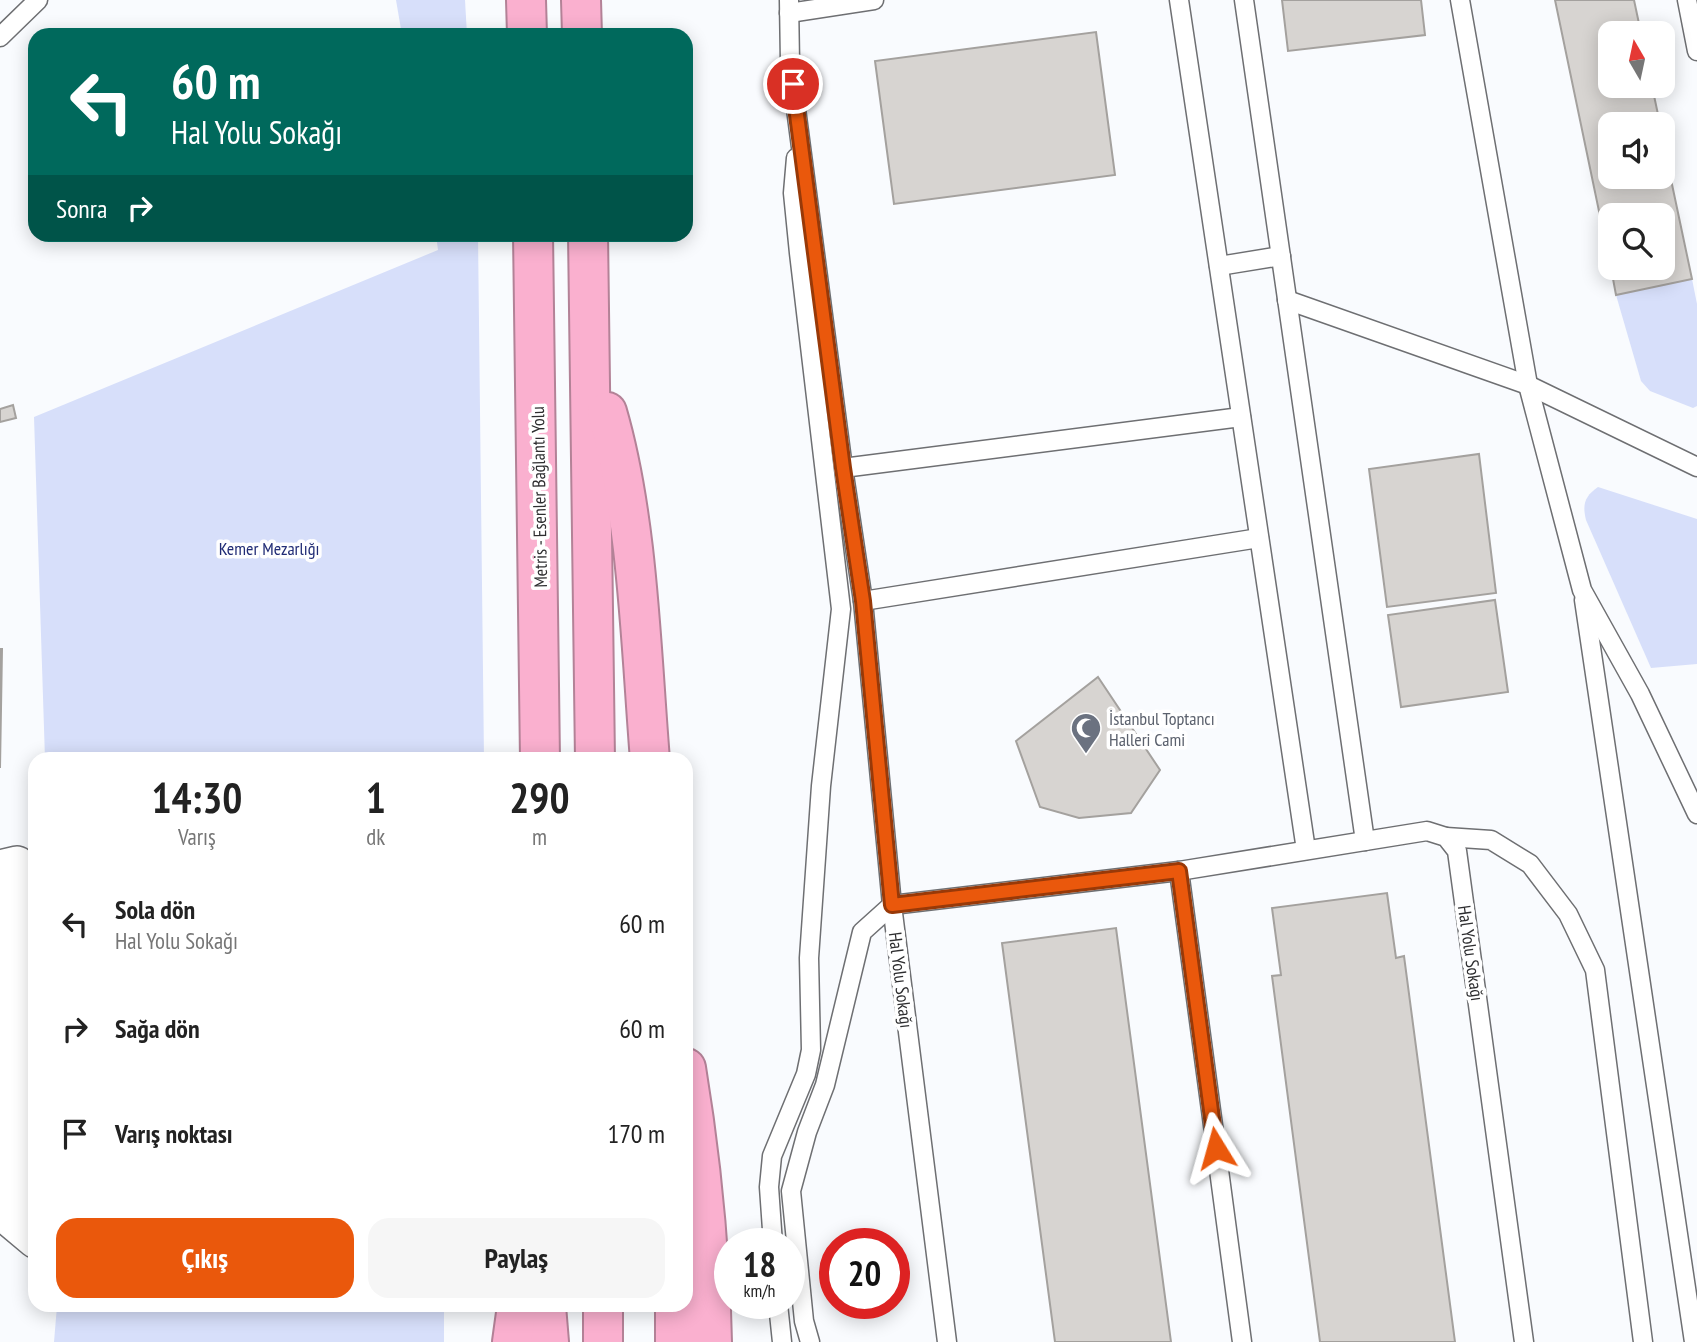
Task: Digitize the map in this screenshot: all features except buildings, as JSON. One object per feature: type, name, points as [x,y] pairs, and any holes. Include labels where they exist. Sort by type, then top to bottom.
[{"type":"highway","points":[[526,0],[527,28]]},
{"type":"highway","points":[[581,0],[582,28]]},
{"type":"highway","name":"Metris - Esenler Bağlantı Yolu","points":[[533,242],[540,752]]},
{"type":"highway","points":[[588,242],[595,752]]},
{"type":"highway","points":[[591,356],[616,443],[627,510],[649,752]]},
{"type":"highway","points":[[693,1111],[703,1172],[710,1255],[712,1342]]},
{"type":"highway","points":[[512,1342],[516,1312]]},
{"type":"highway","points":[[546,1312],[549,1342]]},
{"type":"highway","points":[[603,1312],[603,1342]]},
{"type":"highway","points":[[675,1312],[675,1342]]},
{"type":"street","points":[[0,868],[17,864],[11,1220],[28,1234]]},
{"type":"lane","points":[[0,37],[38,0]]},
{"type":"lane","points":[[772,1228],[769,1187],[772,1156],[806,1074],[811,1050],[809,958],[821,786],[841,609],[793,193],[799,126],[790,63],[789,6],[874,0]]},
{"type":"lane","points":[[1179,0],[1306,850]]},
{"type":"lane","points":[[1244,0],[1365,841]]},
{"type":"lane","points":[[1460,0],[1528,385],[1582,590],[1694,1342]]},
{"type":"lane","points":[[1687,0],[1697,51]]},
{"type":"lane","name":"Hal Yolu Sokağı","points":[[799,126],[863,601],[892,905],[947,1342]]},
{"type":"lane","points":[[1219,266],[1281,256]]},
{"type":"lane","points":[[1287,300],[1528,385],[1697,467]]},
{"type":"lane","points":[[843,468],[1241,417]]},
{"type":"lane","points":[[863,601],[1259,538]]},
{"type":"lane","points":[[1582,590],[1640,694],[1697,814]]},
{"type":"lane","points":[[810,1342],[804,1321],[791,1191],[807,1132],[825,1085],[862,932],[892,905],[1179,871],[1427,831],[1446,837],[1490,840],[1530,864],[1568,914],[1595,970],[1643,1342]]},
{"type":"lane","name":"Hal Yolu Sokağı","points":[[1446,837],[1457,852],[1524,1342]]},
{"type":"lane","points":[[1179,871],[1242,1342]]},
{"type":"lane","points":[[780,1319],[782,1342]]},
{"type":"green space","points":[[396,0],[465,0],[467,28],[401,28]]},
{"type":"green space","name":"Kemer Mezarlığı","points":[[437,242],[478,242],[484,752],[45,752],[34,417],[438,250]]},
{"type":"green space","points":[[1692,279],[1697,304],[1697,406],[1693,408],[1650,391],[1641,381],[1616,295]]},
{"type":"green space","points":[[1598,487],[1697,519],[1697,664],[1651,668],[1586,520],[1586,501]]},
{"type":"green space","points":[[56,1312],[444,1312],[444,1342],[54,1342]]},
{"type":"place","name":"İstanbul Toptancı Halleri Cami","points":[[1086,755]]},
{"type":"route","points":[[793,84],[863,601],[892,905],[1179,871],[1216,1148]]}]
